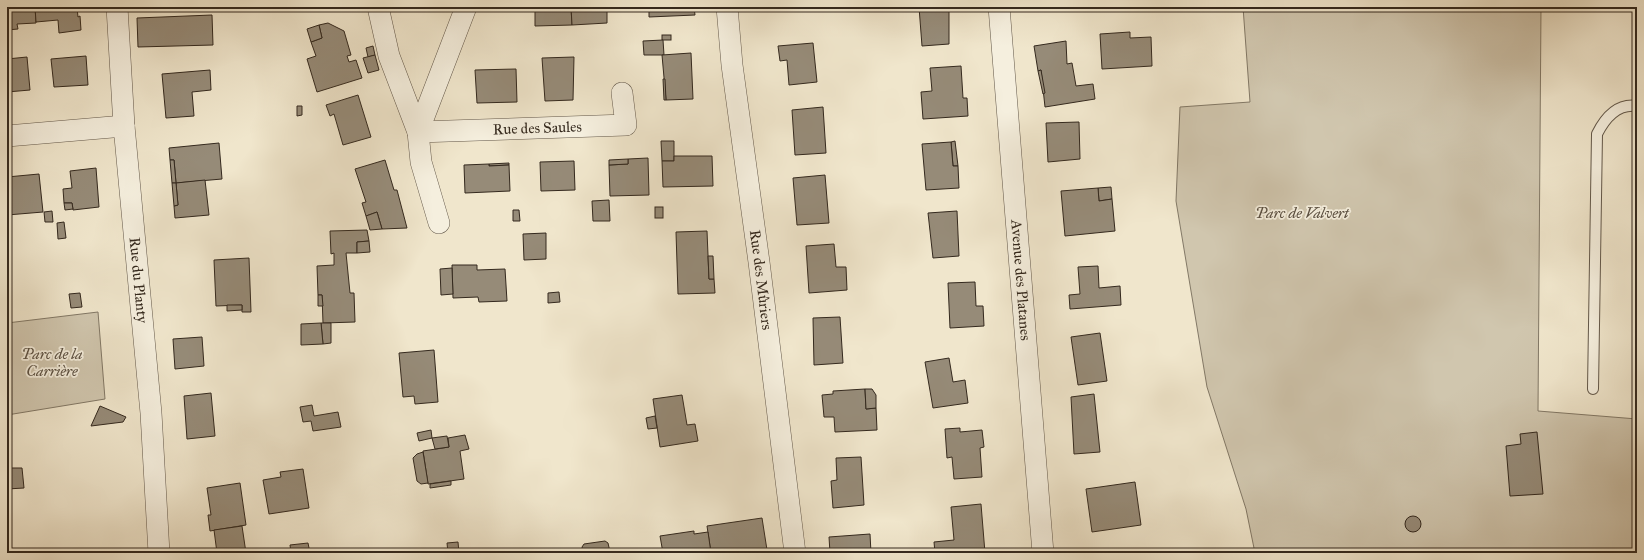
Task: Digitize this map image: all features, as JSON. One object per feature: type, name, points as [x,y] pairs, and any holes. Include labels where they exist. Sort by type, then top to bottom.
[{"type":"street","name":"Rue du Planty","points":[[117,7],[124,126],[150,413],[159,553]]},
{"type":"street","points":[[378,7],[389,56],[418,132],[421,162],[439,223]]},
{"type":"street","points":[[418,132],[466,7]]},
{"type":"street","name":"Rue des Mûriers","points":[[727,7],[732,65],[759,262],[795,553]]},
{"type":"street","name":"Avenue des Platanes","points":[[999,7],[1043,553]]},
{"type":"street","name":"Rue des Saules","points":[[418,132],[626,126],[622,93]]},
{"type":"street","points":[[7,136],[124,126]]},
{"type":"lane","points":[[1593,389],[1597,134],[1604,121],[1618,108],[1630,105],[1637,106]]},
{"type":"green space","name":"Parc de Valvert","points":[[1243,7],[1541,7],[1538,411],[1637,419],[1637,553],[1255,553],[1246,509],[1207,387],[1176,201],[1180,107],[1250,102]]},
{"type":"green space","name":"Parc de la Carrière","points":[[98,312],[105,399],[7,415],[7,323]]},
{"type":"building","points":[[7,7],[35,7],[36,23],[17,24],[18,29],[7,30]]},
{"type":"building","points":[[35,7],[77,7],[78,17],[80,16],[81,30],[59,33],[58,20],[36,22]]},
{"type":"building","points":[[535,7],[571,7],[572,25],[535,26]]},
{"type":"building","points":[[571,7],[607,7],[607,23],[572,25]]},
{"type":"building","points":[[649,7],[694,7],[695,15],[649,17]]},
{"type":"building","points":[[773,7],[802,7],[802,9],[774,11]]},
{"type":"building","points":[[919,7],[949,7],[949,44],[922,46]]},
{"type":"building","points":[[212,15],[213,45],[138,47],[137,18]]},
{"type":"building","points":[[328,23],[344,31],[351,55],[347,56],[349,62],[356,60],[362,78],[317,92],[307,59],[316,56],[311,42],[322,38],[319,25]]},
{"type":"building","points":[[319,25],[322,38],[311,42],[307,29]]},
{"type":"building","points":[[1130,32],[1130,38],[1151,37],[1152,66],[1102,69],[1100,34]]},
{"type":"building","points":[[662,35],[671,35],[671,40],[662,40]]},
{"type":"building","points":[[663,40],[664,55],[644,55],[643,41]]},
{"type":"building","points":[[1066,41],[1067,64],[1072,63],[1076,86],[1093,84],[1095,99],[1045,107],[1041,70],[1038,71],[1034,46]]},
{"type":"building","points":[[813,43],[817,82],[789,85],[787,60],[780,61],[778,46]]},
{"type":"building","points":[[373,46],[375,55],[368,57],[366,48]]},
{"type":"building","points":[[691,53],[693,99],[666,100],[662,55]]},
{"type":"building","points":[[375,55],[379,70],[368,73],[363,58]]},
{"type":"building","points":[[86,56],[88,85],[54,87],[51,59]]},
{"type":"building","points":[[27,57],[30,90],[7,92],[7,59]]},
{"type":"building","points":[[574,57],[573,100],[545,101],[542,58]]},
{"type":"building","points":[[961,66],[963,98],[967,98],[968,116],[923,119],[921,92],[932,91],[930,68]]},
{"type":"building","points":[[516,69],[517,102],[477,103],[475,70]]},
{"type":"building","points":[[210,70],[211,90],[192,92],[194,116],[166,118],[162,74]]},
{"type":"building","points":[[1041,70],[1045,93],[1043,94],[1038,71]]},
{"type":"building","points":[[663,79],[665,79],[666,100],[664,100]]},
{"type":"building","points":[[358,95],[371,137],[343,145],[334,114],[330,116],[326,105]]},
{"type":"building","points":[[297,106],[302,106],[302,115],[297,116]]},
{"type":"building","points":[[823,107],[826,153],[795,155],[792,110]]},
{"type":"building","points":[[1079,122],[1080,159],[1048,162],[1046,123]]},
{"type":"building","points":[[661,141],[674,141],[674,161],[662,161]]},
{"type":"building","points":[[955,141],[958,166],[953,166],[951,142]]},
{"type":"building","points":[[951,142],[953,166],[958,166],[959,188],[926,190],[922,144]]},
{"type":"building","points":[[219,143],[222,179],[176,183],[174,160],[170,160],[169,148]]},
{"type":"building","points":[[674,156],[712,156],[713,186],[663,187],[662,161],[674,161]]},
{"type":"building","points":[[648,158],[649,195],[610,196],[609,165],[628,164],[628,159]]},
{"type":"building","points":[[628,159],[628,164],[609,165],[609,160]]},
{"type":"building","points":[[170,160],[174,160],[176,183],[172,183]]},
{"type":"building","points":[[385,160],[394,190],[397,190],[407,228],[382,229],[377,212],[366,216],[362,203],[366,202],[355,169]]},
{"type":"building","points":[[574,161],[575,190],[541,191],[540,162]]},
{"type":"building","points":[[509,163],[509,165],[489,166],[489,164]]},
{"type":"building","points":[[489,164],[489,166],[509,165],[510,191],[465,193],[464,165]]},
{"type":"building","points":[[96,168],[99,207],[73,210],[72,203],[64,203],[63,189],[72,188],[70,171]]},
{"type":"building","points":[[39,174],[43,212],[7,215],[7,177]]},
{"type":"building","points":[[825,175],[829,223],[797,225],[793,178]]},
{"type":"building","points":[[205,180],[209,215],[175,218],[174,206],[178,205],[176,183]]},
{"type":"building","points":[[172,183],[176,183],[178,205],[174,206]]},
{"type":"building","points":[[1111,187],[1112,199],[1099,201],[1098,188]]},
{"type":"building","points":[[1098,188],[1099,201],[1112,199],[1115,231],[1065,236],[1061,191]]},
{"type":"building","points":[[609,200],[610,221],[593,221],[592,201]]},
{"type":"building","points":[[64,203],[72,203],[73,209],[65,210]]},
{"type":"building","points":[[655,207],[663,207],[663,218],[655,218]]},
{"type":"building","points":[[513,210],[519,210],[520,221],[513,221]]},
{"type":"building","points":[[52,211],[53,222],[45,222],[44,212]]},
{"type":"building","points":[[957,211],[959,256],[933,258],[928,213]]},
{"type":"building","points":[[377,212],[382,229],[370,230],[366,216]]},
{"type":"building","points":[[64,222],[66,238],[58,239],[57,223]]},
{"type":"building","points":[[367,230],[369,241],[357,242],[357,253],[346,253],[350,293],[354,293],[355,322],[323,323],[322,295],[318,295],[317,266],[334,265],[334,253],[331,254],[330,231]]},
{"type":"building","points":[[707,231],[709,279],[714,279],[715,293],[678,294],[676,232]]},
{"type":"building","points":[[546,233],[546,259],[524,260],[523,234]]},
{"type":"building","points":[[369,241],[370,252],[357,253],[357,242]]},
{"type":"building","points":[[834,244],[836,267],[846,267],[847,290],[809,293],[806,246]]},
{"type":"building","points":[[708,256],[713,256],[714,279],[709,279]]},
{"type":"building","points":[[249,258],[251,312],[242,312],[242,305],[216,306],[214,260]]},
{"type":"building","points":[[452,265],[477,265],[477,270],[505,269],[507,301],[479,302],[478,297],[453,298]]},
{"type":"building","points":[[1098,266],[1099,288],[1120,286],[1121,305],[1070,309],[1069,295],[1080,294],[1078,267]]},
{"type":"building","points":[[452,268],[453,294],[441,295],[440,269]]},
{"type":"building","points":[[975,282],[976,306],[983,306],[984,326],[950,328],[948,283]]},
{"type":"building","points":[[559,292],[560,302],[548,303],[548,293]]},
{"type":"building","points":[[80,293],[82,307],[71,308],[69,294]]},
{"type":"building","points":[[318,295],[322,295],[323,306],[318,306]]},
{"type":"building","points":[[227,305],[242,305],[242,310],[227,311]]},
{"type":"building","points":[[840,317],[843,363],[814,365],[813,318]]},
{"type":"building","points":[[321,323],[331,323],[331,343],[323,344]]},
{"type":"building","points":[[321,323],[323,344],[301,345],[301,324]]},
{"type":"building","points":[[1100,333],[1107,381],[1078,385],[1071,337]]},
{"type":"building","points":[[202,337],[204,366],[175,369],[173,339]]},
{"type":"building","points":[[434,350],[438,402],[415,404],[414,396],[403,397],[399,353]]},
{"type":"building","points":[[949,358],[953,382],[965,380],[968,403],[933,408],[925,362]]},
{"type":"building","points":[[865,389],[866,409],[876,408],[877,430],[835,432],[834,417],[824,417],[822,395],[833,394],[833,391]]},
{"type":"building","points":[[865,389],[872,389],[876,395],[876,408],[866,409]]},
{"type":"building","points":[[211,393],[215,436],[187,439],[184,396]]},
{"type":"building","points":[[1094,394],[1100,452],[1074,454],[1071,397]]},
{"type":"building","points":[[682,395],[687,425],[695,424],[698,441],[660,447],[653,399]]},
{"type":"building","points":[[312,405],[314,416],[338,412],[341,427],[313,431],[311,421],[303,422],[300,407]]},
{"type":"building","points":[[100,406],[126,417],[123,422],[91,426]]},
{"type":"building","points":[[655,416],[657,428],[648,429],[646,418]]},
{"type":"building","points":[[960,428],[960,432],[982,430],[984,447],[980,448],[982,477],[954,479],[952,457],[947,458],[945,429]]},
{"type":"building","points":[[431,430],[432,438],[419,441],[417,433]]},
{"type":"building","points":[[1537,432],[1543,494],[1510,496],[1506,446],[1521,444],[1520,434]]},
{"type":"building","points":[[465,435],[469,449],[460,451],[464,479],[428,484],[423,451],[449,447],[448,438]]},
{"type":"building","points":[[447,436],[449,447],[435,449],[432,438]]},
{"type":"building","points":[[423,452],[428,483],[421,484],[417,481],[413,458],[417,454]]},
{"type":"building","points":[[861,457],[864,505],[833,508],[831,481],[837,480],[836,458]]},
{"type":"building","points":[[7,468],[22,468],[24,488],[7,489]]},
{"type":"building","points":[[303,469],[309,508],[269,514],[263,480],[281,477],[280,472]]},
{"type":"building","points":[[451,481],[451,485],[430,488],[430,484]]},
{"type":"building","points":[[1135,482],[1141,525],[1092,532],[1086,489]]},
{"type":"building","points":[[240,483],[246,525],[210,531],[208,515],[211,515],[207,488]]},
{"type":"building","points":[[981,504],[985,553],[935,553],[934,542],[954,540],[951,507]]},
{"type":"building","points":[[1413,516],[1420,521],[1421,524],[1416,531],[1413,532],[1406,527],[1405,524],[1410,517]]},
{"type":"building","points":[[762,518],[767,550],[748,553],[711,553],[707,526]]},
{"type":"building","points":[[242,526],[246,553],[217,553],[214,530]]},
{"type":"building","points":[[694,531],[694,534],[708,532],[711,553],[663,553],[660,536]]},
{"type":"building","points":[[870,534],[871,553],[830,553],[829,537]]},
{"type":"building","points":[[605,541],[608,543],[610,552],[583,553],[582,547],[584,544]]},
{"type":"building","points":[[458,542],[459,553],[448,553],[447,543]]},
{"type":"building","points":[[308,543],[310,553],[291,553],[290,545]]},
{"type":"building","points":[[628,549],[628,553],[606,553],[610,552]]}]
